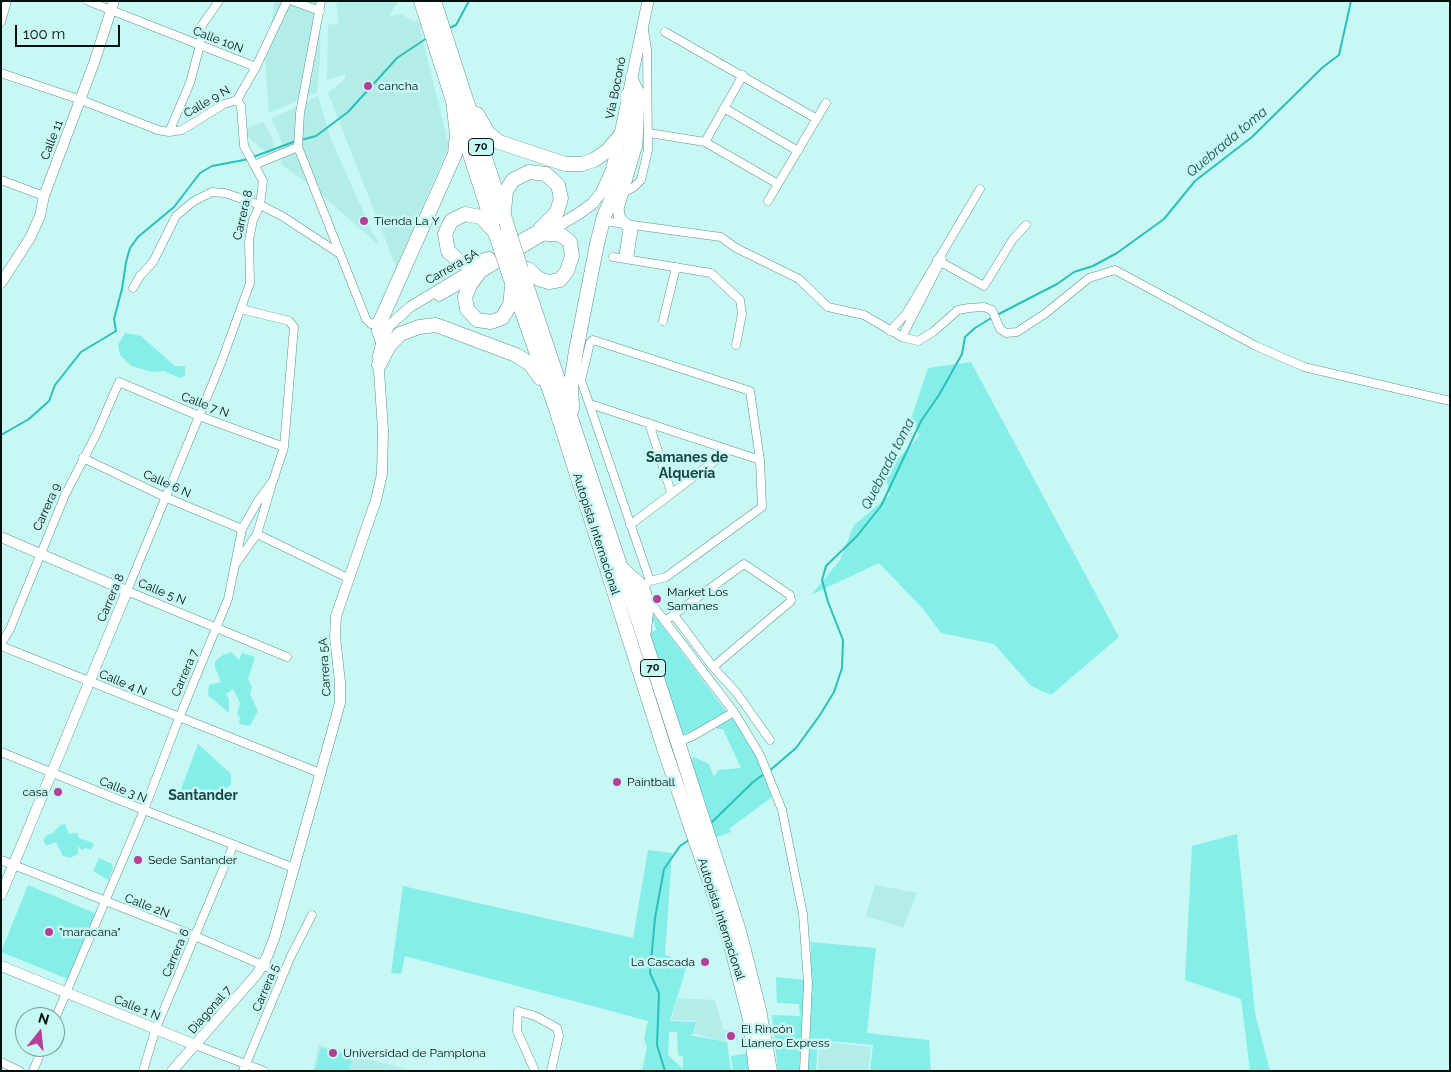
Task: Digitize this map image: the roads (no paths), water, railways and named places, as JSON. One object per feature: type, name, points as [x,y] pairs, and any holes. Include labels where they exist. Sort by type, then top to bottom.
[{"type":"highway","name":"Autopista Internacional","points":[[422,1],[496,234],[518,274],[574,430],[643,636],[745,950],[759,1010],[770,1071]]},
{"type":"highway","name":"Autopista Internacional","points":[[434,1],[505,219],[518,274],[555,406],[665,751],[730,938],[750,1019],[756,1071]]},
{"type":"highway","points":[[458,77],[485,129],[494,139],[503,143],[561,164],[574,165],[586,163],[599,157],[620,136]]},
{"type":"highway","points":[[574,430],[571,400],[572,373],[603,221],[628,154],[631,126],[628,95]]},
{"type":"highway","points":[[382,339],[378,331],[380,322],[452,162],[457,140],[453,100]]},
{"type":"highway","points":[[478,274],[468,289],[465,301],[471,316],[484,322],[497,320],[507,312],[518,274],[549,282],[560,280],[567,271],[572,256],[570,242],[560,234],[544,231],[556,212],[561,198],[558,185],[543,173],[526,173],[510,183],[505,196],[505,219]]},
{"type":"highway","points":[[489,259],[468,264],[460,262],[448,251],[445,234],[453,220],[468,214],[481,217],[496,234]]},
{"type":"highway","points":[[379,365],[389,346],[400,334],[423,326],[438,326],[502,349],[524,360],[536,371],[555,406]]},
{"type":"highway","points":[[619,566],[646,588],[647,612],[643,636]]},
{"type":"main road","name":"Vía Boconó","points":[[478,274],[578,207],[608,180],[620,136],[648,1]]},
{"type":"main road","points":[[631,226],[618,215],[621,194],[635,154],[639,93],[632,77]]},
{"type":"main road","name":"Vía Boconó","points":[[489,259],[544,231]]},
{"type":"street","points":[[1,22],[7,1]]},
{"type":"street","name":"Calle 10N","points":[[88,1],[112,6],[200,45],[256,67]]},
{"type":"street","points":[[1,74],[81,100],[127,119],[169,132],[190,83],[200,45],[202,25],[219,1]]},
{"type":"street","name":"Calle 9 N","points":[[169,132],[182,130],[224,104],[237,100],[256,67],[287,1]]},
{"type":"street","points":[[292,1],[320,12]]},
{"type":"street","points":[[321,1],[300,112],[298,147],[366,319],[371,324],[380,322]]},
{"type":"street","name":"Calle 11","points":[[1,283],[34,229],[44,196],[81,100],[112,6]]},
{"type":"street","points":[[621,194],[638,184],[647,157],[649,133],[647,50],[643,21]]},
{"type":"street","points":[[665,32],[817,119]]},
{"type":"street","points":[[705,142],[743,75]]},
{"type":"street","name":"Carrera 8","points":[[1,895],[53,773],[88,681],[167,498],[241,310],[251,272],[249,241],[253,220],[260,205],[262,181],[244,146],[241,106],[237,100]]},
{"type":"street","points":[[768,201],[826,103]]},
{"type":"street","points":[[724,108],[798,151]]},
{"type":"street","points":[[649,133],[705,142],[778,184]]},
{"type":"street","points":[[254,165],[298,147]]},
{"type":"street","points":[[635,154],[647,157]]},
{"type":"street","points":[[1,180],[44,196]]},
{"type":"street","points":[[902,338],[922,293],[980,189]]},
{"type":"street","points":[[133,288],[140,276],[153,262],[176,216],[194,201],[212,192],[225,193],[260,205],[282,216],[340,254]]},
{"type":"street","points":[[603,221],[721,237],[736,248],[799,278],[828,307],[864,315],[902,338],[918,342],[933,332],[958,310],[984,307],[992,310],[1000,329],[1006,333],[1017,332],[1089,278],[1115,270],[1256,346],[1304,367],[1450,401]]},
{"type":"street","points":[[941,259],[982,286],[986,285],[1013,239],[1026,225]]},
{"type":"street","points":[[626,259],[631,226]]},
{"type":"street","points":[[613,257],[711,273],[740,300],[742,314],[736,345]]},
{"type":"street","name":"Carrera 5A","points":[[264,964],[272,944],[340,703],[335,630],[341,598],[376,500],[382,474],[383,444],[378,350],[382,339],[395,320],[410,306],[489,259]]},
{"type":"street","points":[[663,320],[676,267]]},
{"type":"street","name":"Carrera 5A","points":[[379,365],[387,337],[401,320],[418,308],[478,274]]},
{"type":"street","points":[[890,330],[906,314],[922,293]]},
{"type":"street","name":"Carrera 7","points":[[60,1007],[144,810],[178,718],[228,599],[242,529],[258,501],[273,481],[284,447],[294,327],[289,321],[241,310]]},
{"type":"street","points":[[646,588],[666,578],[760,510],[763,502],[760,460],[750,391],[597,340],[590,342],[581,376],[630,525],[646,588],[664,621],[734,712],[760,755],[782,810],[803,914],[808,983],[804,1071]]},
{"type":"street","name":"Calle 7 N","points":[[119,382],[199,416],[284,447]]},
{"type":"street","name":"Carrera 9","points":[[1,645],[10,629],[39,553],[119,382]]},
{"type":"street","points":[[590,404],[760,460]]},
{"type":"street","points":[[649,423],[671,492]]},
{"type":"street","points":[[630,525],[671,492],[730,450]]},
{"type":"street","name":"Calle 6 N","points":[[83,458],[167,498],[242,529]]},
{"type":"street","points":[[236,564],[257,534],[273,481]]},
{"type":"street","points":[[257,534],[348,578]]},
{"type":"street","name":"Calle 5 N","points":[[1,537],[287,657]]},
{"type":"street","points":[[664,621],[744,564],[790,595],[791,601],[713,667]]},
{"type":"street","points":[[674,615],[713,667],[736,692],[770,740]]},
{"type":"street","name":"Calle 4 N","points":[[1,645],[178,718],[320,773]]},
{"type":"street","points":[[677,742],[691,737],[734,712]]},
{"type":"street","name":"Calle 3 N","points":[[1,752],[232,846],[294,868]]},
{"type":"street","name":"Carrera 6","points":[[143,1071],[156,1028],[232,846]]},
{"type":"street","name":"Calle 2N","points":[[1,860],[195,936],[264,964],[283,974]]},
{"type":"street","name":"Carrera 5","points":[[244,1067],[283,974],[312,915]]},
{"type":"street","name":"Diagonal 7","points":[[172,1071],[264,964]]},
{"type":"street","name":"Calle 1 N","points":[[1,966],[156,1028],[244,1067],[264,1071]]},
{"type":"street","points":[[535,1071],[517,1031],[518,1011],[535,1016],[558,1028],[559,1036],[551,1071]]},
{"type":"street","points":[[34,1071],[39,1057]]},
{"type":"street","points":[[1,1062],[20,1071]]},
{"type":"waterway","points":[[449,28],[456,25],[469,1]]},
{"type":"waterway","name":"Quebrada toma","points":[[997,315],[1057,284],[1074,272],[1093,266],[1117,253],[1164,219],[1195,181],[1252,137],[1323,67],[1339,55],[1351,1]]},
{"type":"waterway","points":[[301,140],[316,136],[348,112],[397,58],[427,38]]},
{"type":"waterway","points":[[253,157],[296,141]]},
{"type":"waterway","points":[[1,435],[29,419],[49,401],[55,385],[81,352],[116,331],[114,319],[122,289],[126,262],[130,248],[138,237],[174,207],[200,173],[212,166],[249,159]]},
{"type":"waterway","name":"Quebrada toma","points":[[768,772],[796,748],[820,715],[834,692],[842,668],[843,640],[828,602],[822,580],[826,566],[857,536],[881,506],[921,421],[939,395],[962,354],[965,337],[975,328],[993,317]]},
{"type":"waterway","name":"Quebrada toma","points":[[711,823],[753,782],[764,774]]},
{"type":"waterway","name":"Quebrada toma","points":[[665,1071],[657,1045],[659,993],[650,973],[655,918],[664,869],[680,846],[689,840]]},
{"type":"place","name":"cancha","points":[[368,86]]},
{"type":"place","name":"Tienda La Y","points":[[364,221]]},
{"type":"place","name":"Market Los Samanes","points":[[657,599]]},
{"type":"place","name":"Paintball","points":[[617,782]]},
{"type":"place","name":"casa","points":[[58,792]]},
{"type":"place","name":"Sede Santander","points":[[138,860]]},
{"type":"place","name":"\"maracana\"","points":[[49,932]]},
{"type":"place","name":"La Cascada","points":[[705,962]]},
{"type":"place","name":"El Rincón Llanero Express","points":[[731,1036]]},
{"type":"place","name":"Universidad de Pamplona","points":[[333,1053]]},
{"type":"district","name":"Samanes de Alquería","points":[[687,466]]},
{"type":"district","name":"Santander","points":[[203,796]]}]
